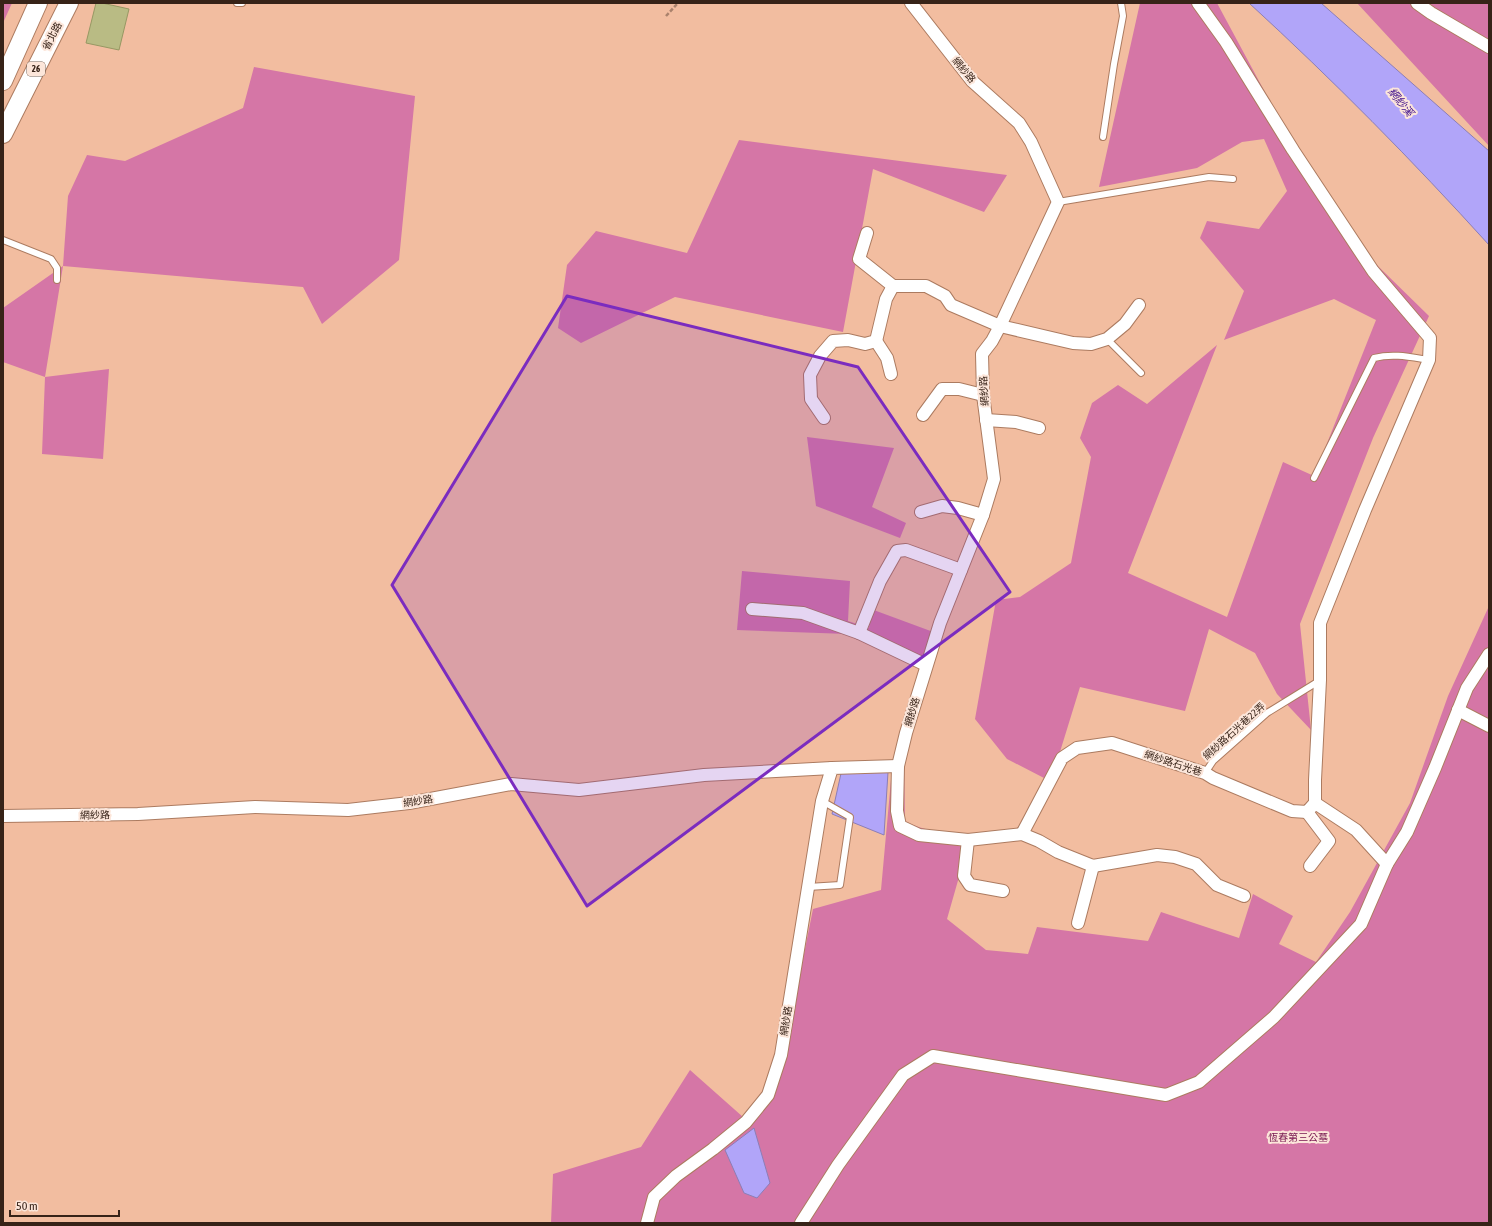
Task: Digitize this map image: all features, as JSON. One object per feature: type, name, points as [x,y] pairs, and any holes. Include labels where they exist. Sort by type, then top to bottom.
[{"type":"main road","name":"26","points":[[3,81],[38,3]]},
{"type":"main road","name":"省北路","points":[[3,134],[69,3]]},
{"type":"street","name":"網紗路","points":[[3,816],[138,814],[255,807],[348,810],[409,803],[510,784],[579,790],[704,775],[898,766],[906,733],[940,623],[984,515],[994,479],[983,395],[982,354],[992,341],[1000,326],[1058,202],[1031,142],[1019,123],[972,81],[911,3]]},
{"type":"street","points":[[1198,3],[1226,42],[1293,150],[1373,271],[1430,338],[1429,360],[1364,510],[1320,623],[1320,680],[1315,802],[1307,812],[1329,841],[1310,866]]},
{"type":"street","points":[[1417,3],[1489,47]]},
{"type":"street","points":[[866,233],[859,259],[893,286],[926,286],[945,296],[951,305],[1000,326],[1073,343],[1091,344],[1107,339],[1125,324],[1139,305]]},
{"type":"street","points":[[891,374],[887,358],[876,341],[886,299],[893,286]]},
{"type":"street","points":[[824,418],[811,399],[810,375],[820,356],[833,341],[848,340],[865,344],[876,341]]},
{"type":"street","points":[[923,415],[942,389],[959,389],[983,395]]},
{"type":"street","points":[[986,420],[1016,422],[1039,428]]},
{"type":"street","points":[[921,512],[942,506],[958,508],[984,515]]},
{"type":"street","points":[[859,633],[880,581],[897,551],[906,550],[962,570]]},
{"type":"street","points":[[752,609],[802,613],[859,633],[926,665]]},
{"type":"street","points":[[801,1223],[838,1165],[903,1075],[934,1056],[1166,1095],[1199,1082],[1274,1017],[1361,924],[1387,864],[1407,832],[1435,768],[1467,688],[1489,654]]},
{"type":"street","points":[[1458,710],[1489,726]]},
{"type":"street","name":"網紗路石光巷","points":[[1022,834],[1062,758],[1077,748],[1112,743],[1205,773],[1213,778],[1292,811],[1307,812]]},
{"type":"street","points":[[898,766],[897,811],[900,826],[919,835],[968,840],[1022,834],[1040,841],[1058,852],[1093,866],[1157,855],[1175,857],[1196,864],[1217,885],[1244,896]]},
{"type":"street","name":"網紗路","points":[[647,1223],[654,1197],[676,1176],[713,1149],[746,1122],[768,1095],[781,1055],[822,801],[832,768]]},
{"type":"street","points":[[1315,802],[1356,830],[1387,864]]},
{"type":"street","points":[[968,840],[964,876],[970,885],[1003,891]]},
{"type":"street","points":[[1078,923],[1093,866]]},
{"type":"lane","points":[[237,3],[242,3]]},
{"type":"lane","points":[[1103,137],[1114,64],[1124,16],[1120,3]]},
{"type":"lane","points":[[1058,202],[1209,177],[1233,179]]},
{"type":"lane","points":[[3,240],[51,259],[57,268],[56,280]]},
{"type":"lane","points":[[1107,339],[1141,373]]},
{"type":"lane","points":[[1314,478],[1374,358],[1385,355],[1402,355],[1429,360]]},
{"type":"lane","name":"網紗路石光巷22弄","points":[[1205,773],[1213,761],[1267,713],[1320,680]]},
{"type":"lane","points":[[808,887],[840,885],[850,817],[822,801]]},
{"type":"path","points":[[666,16],[678,3]]},
{"type":"highlighted area","points":[[567,296],[858,367],[1010,592],[587,906],[392,585]]},
{"type":"green space","points":[[3,3],[12,3],[3,23]]},
{"type":"green space","points":[[1140,3],[1217,3],[1337,226],[1429,316],[1373,438],[1300,624],[1311,730],[1277,694],[1255,653],[1209,629],[1185,711],[1080,687],[1059,755],[1044,778],[1007,759],[975,719],[996,600],[1020,597],[1071,563],[1091,457],[1080,438],[1092,403],[1118,385],[1147,404],[1217,345],[1128,573],[1227,617],[1283,462],[1314,476],[1376,320],[1334,299],[1224,340],[1244,291],[1200,238],[1207,221],[1259,229],[1287,191],[1264,139],[1242,142],[1197,168],[1099,187]]},
{"type":"green space","points":[[1357,3],[1489,3],[1489,146]]},
{"type":"green space","points":[[254,67],[415,96],[399,260],[322,324],[303,287],[63,266],[68,196],[87,155],[125,161],[243,108]]},
{"type":"green space","points":[[739,140],[1007,175],[984,212],[873,169],[843,332],[675,297],[581,343],[558,328],[567,265],[596,231],[687,253]]},
{"type":"green space","points":[[63,266],[45,377],[3,362],[3,308]]},
{"type":"green space","points":[[109,369],[103,459],[42,454],[45,377]]},
{"type":"green space","points":[[807,437],[894,448],[872,507],[906,523],[900,538],[816,506]]},
{"type":"green space","points":[[742,571],[850,581],[848,621],[869,628],[871,609],[936,633],[925,659],[848,634],[737,630]]},
{"type":"green space","name":"恆春第三公墓","points":[[1489,606],[1489,1223],[551,1223],[553,1174],[641,1147],[690,1070],[743,1117],[768,1092],[784,1054],[813,909],[881,890],[893,758],[904,758],[905,821],[928,830],[971,835],[947,919],[986,950],[1028,954],[1037,927],[1148,941],[1161,912],[1239,938],[1253,894],[1293,916],[1279,944],[1316,962],[1350,912],[1410,803],[1448,696]]},
{"type":"water","name":"網紗溪","points":[[1249,3],[1321,3],[1489,151],[1489,245],[1372,121]]},
{"type":"water","points":[[842,769],[888,772],[884,835],[832,814]]},
{"type":"water","points":[[754,1128],[770,1183],[757,1198],[744,1193],[725,1150]]},
{"type":"building","points":[[96,3],[129,9],[119,50],[86,43]]}]
